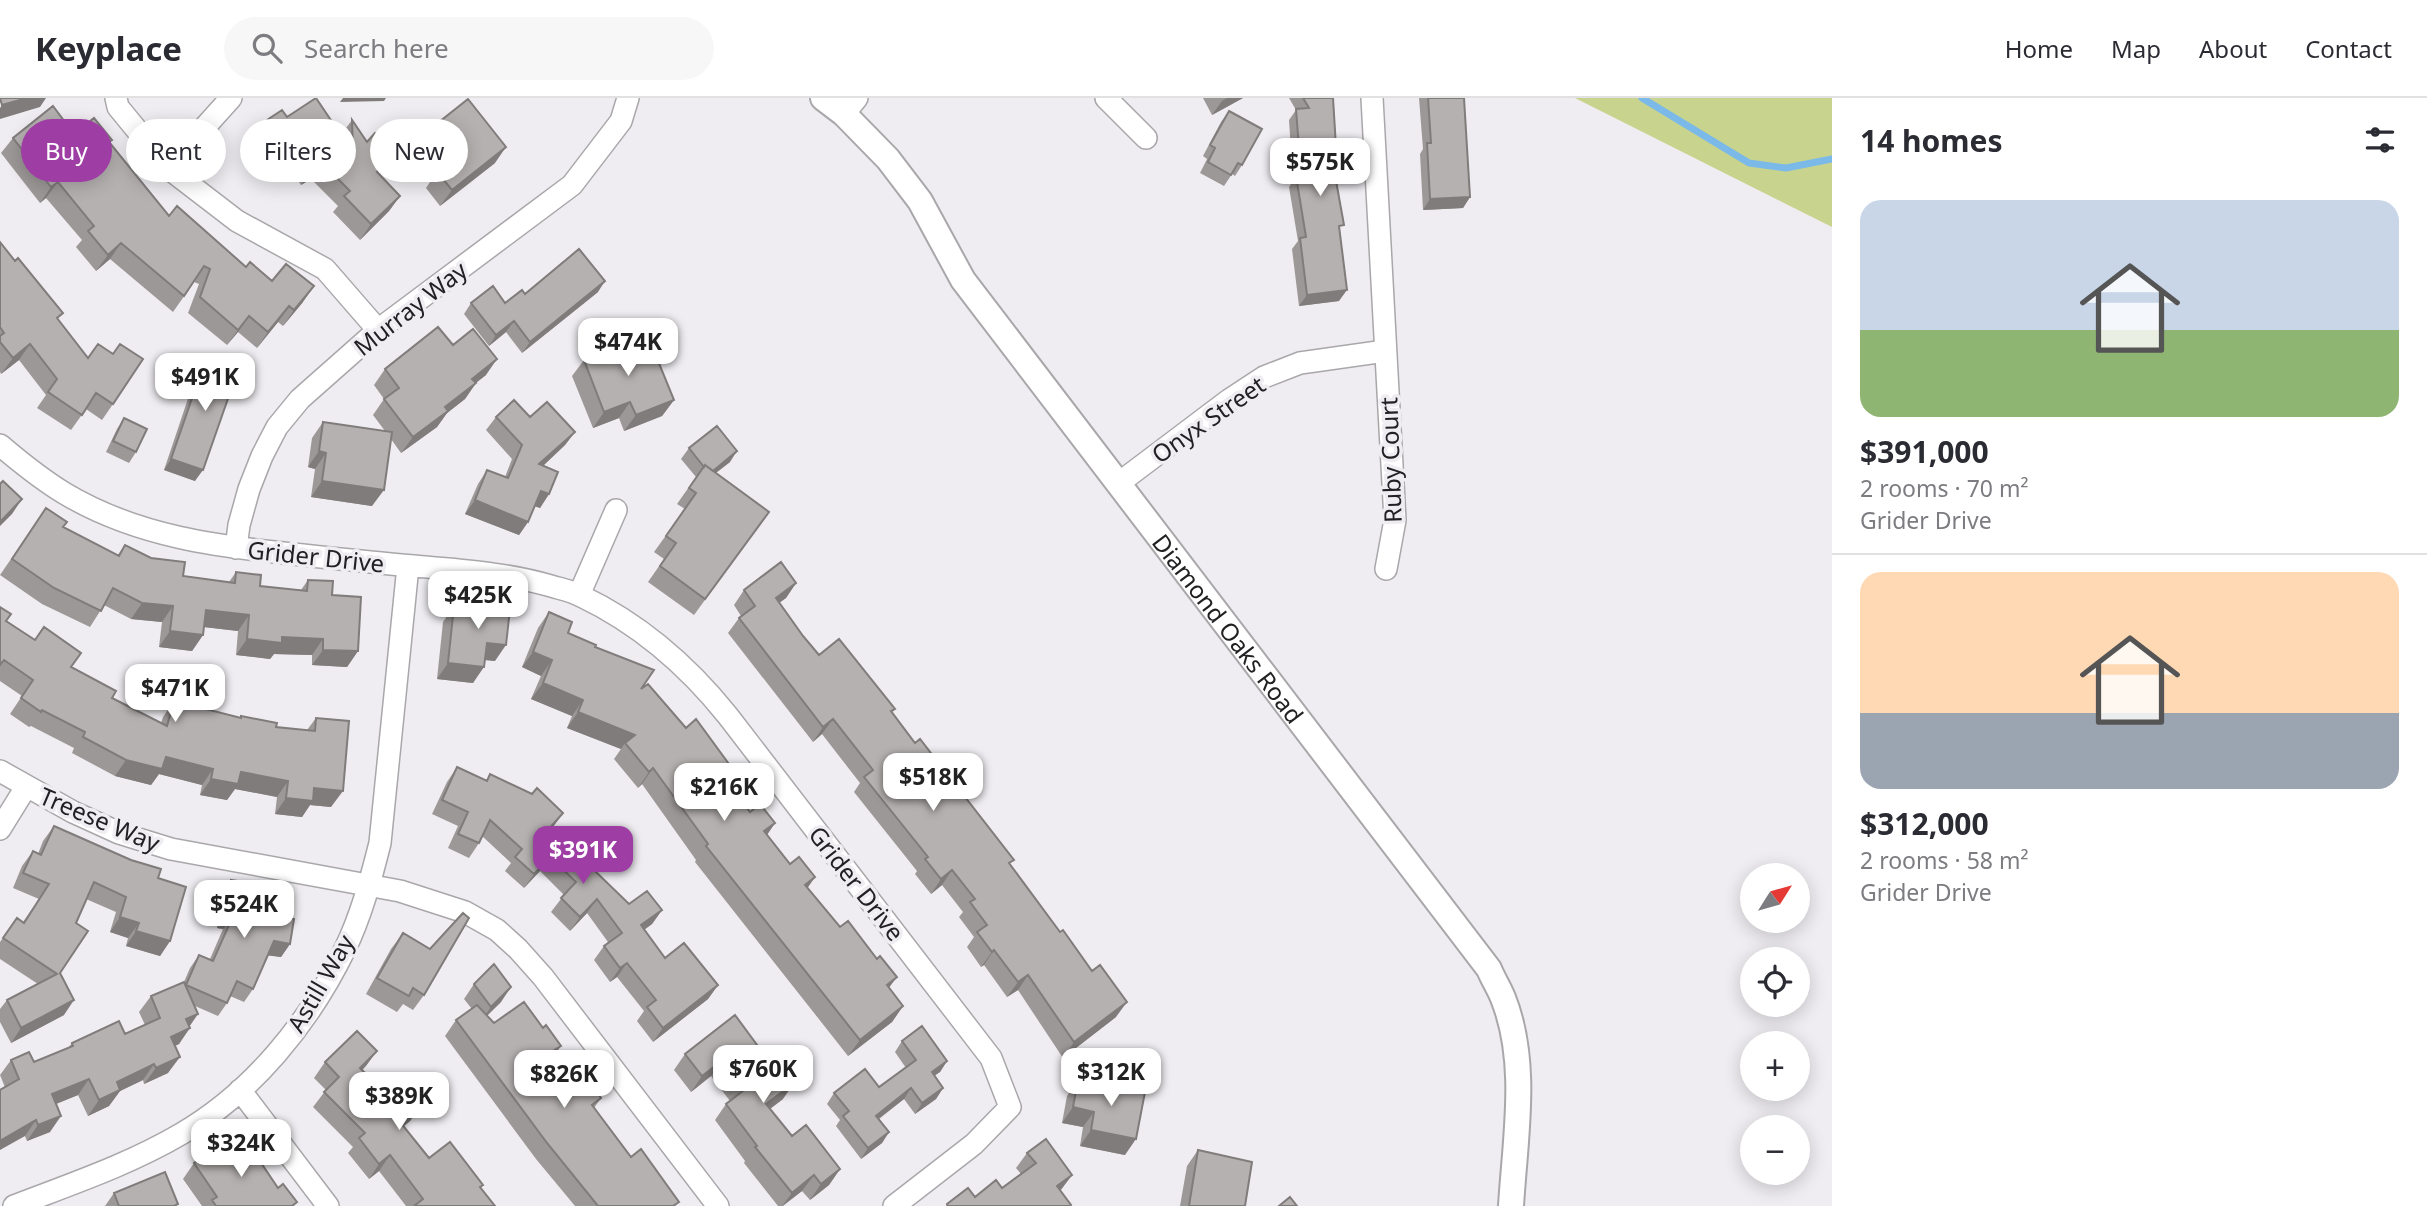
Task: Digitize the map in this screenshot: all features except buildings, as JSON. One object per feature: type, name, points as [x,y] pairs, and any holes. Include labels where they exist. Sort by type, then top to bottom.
[{"type":"street","points":[[116,98],[118,107],[128,119]]},
{"type":"street","points":[[212,119],[231,98]]},
{"type":"street","name":"Murray Way","points":[[236,548],[249,489],[277,427],[315,384],[378,330],[572,185],[621,121],[628,98]]},
{"type":"street","name":"Diamond Oaks Road","points":[[823,98],[850,106],[920,201],[963,280],[1489,969],[1503,999],[1516,1052],[1518,1098],[1511,1206]]},
{"type":"street","points":[[1106,98],[1146,138]]},
{"type":"street","name":"Ruby Court","points":[[1372,98],[1395,520],[1386,569]]},
{"type":"street","points":[[186,182],[237,221],[325,269],[378,330]]},
{"type":"street","name":"Onyx Street","points":[[1119,483],[1264,377],[1300,363],[1385,351]]},
{"type":"street","name":"Grider Drive","points":[[0,445],[27,468],[64,493],[107,514],[192,542],[408,566],[480,571],[527,579],[579,595],[624,620],[663,648],[700,681],[991,1058],[1010,1107],[974,1144],[894,1206]]},
{"type":"street","points":[[579,595],[616,510]]},
{"type":"street","name":"Astill Way","points":[[14,1206],[38,1202],[153,1150],[192,1127],[240,1090],[268,1063],[320,993],[345,948],[369,885],[380,843],[408,566]]},
{"type":"street","name":"Treese Way","points":[[0,771],[73,812],[119,832],[171,849],[369,885]]},
{"type":"street","points":[[0,830],[26,787]]},
{"type":"street","points":[[369,885],[422,897],[465,912],[497,930],[518,949],[543,977],[718,1206]]},
{"type":"street","points":[[240,1090],[328,1206]]},
{"type":"green space","points":[[1575,98],[1832,98],[1832,227]]},
{"type":"waterway","points":[[1642,98],[1749,163],[1786,168],[1832,159]]}]
